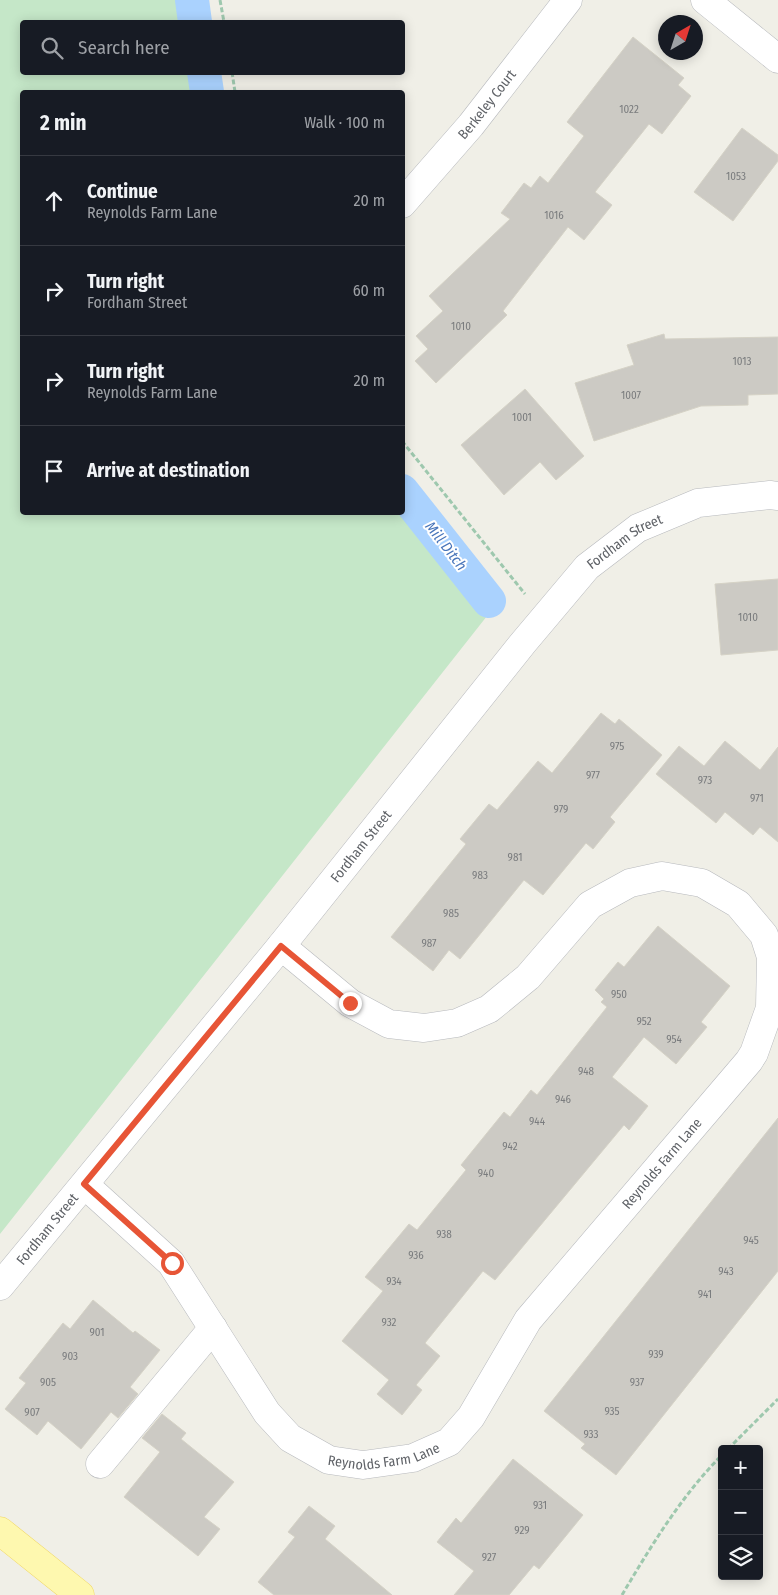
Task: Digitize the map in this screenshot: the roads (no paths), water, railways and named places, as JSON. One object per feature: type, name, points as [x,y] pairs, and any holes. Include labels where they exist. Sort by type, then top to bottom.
[{"type":"main road","points":[[0,1531],[80,1595]]},
{"type":"street","name":"Berkeley Court","points":[[405,201],[471,125],[568,0]]},
{"type":"street","points":[[705,0],[778,59]]},
{"type":"street","name":"Fordham Street","points":[[0,1286],[281,946],[587,567],[638,528],[698,503],[770,495],[778,496]]},
{"type":"street","name":"Reynolds Farm Lane","points":[[84,1184],[172,1263],[267,1413],[290,1438],[329,1460],[363,1465],[413,1458],[449,1442],[471,1417],[528,1320],[749,1062],[770,1008],[771,957],[764,935],[738,904],[702,883],[662,876],[630,883],[590,905],[528,977],[489,1008],[457,1023],[424,1028],[389,1024],[350,1003],[281,946]]},
{"type":"street","points":[[100,1464],[213,1328]]},
{"type":"waterway","name":"Mill Ditch","points":[[192,0],[195,20]]},
{"type":"waterway","name":"Mill Ditch","points":[[204,75],[207,90]]},
{"type":"waterway","name":"Mill Ditch","points":[[405,495],[489,601]]}]
